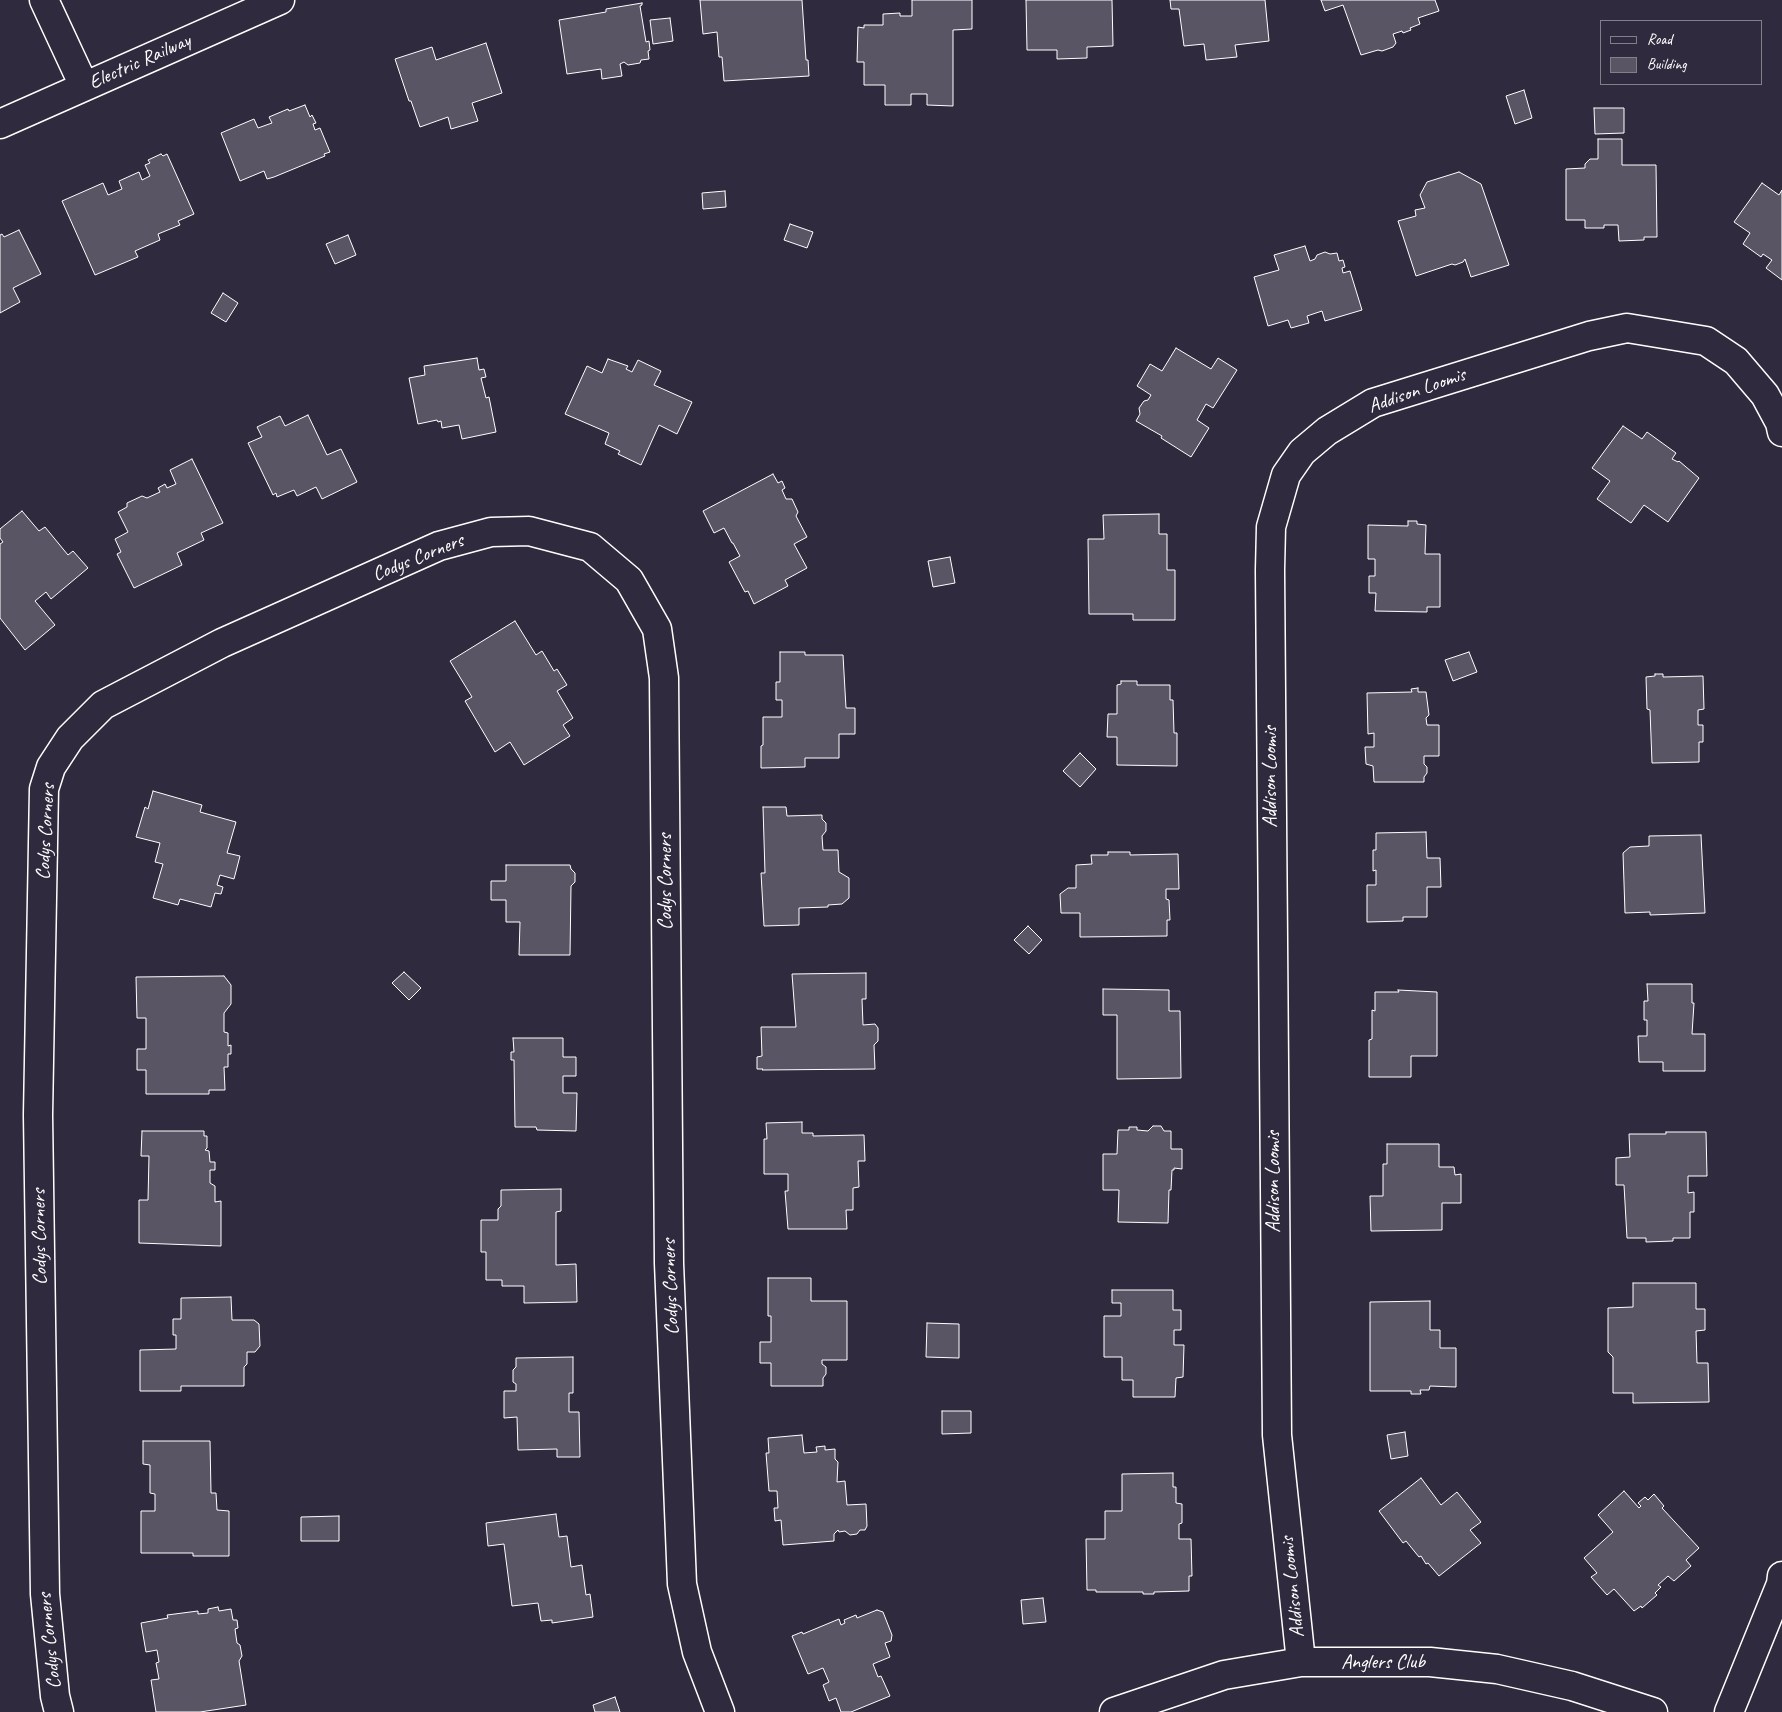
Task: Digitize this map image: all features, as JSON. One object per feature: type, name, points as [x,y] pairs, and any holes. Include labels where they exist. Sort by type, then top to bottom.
[{"type":"street","points":[[44,0],[84,86]]},
{"type":"street","name":"Electric Railway","points":[[0,124],[280,0]]},
{"type":"street","name":"Addison Loomis","points":[[1301,1662],[1276,1435],[1270,570],[1271,527],[1286,475],[1302,452],[1327,431],[1373,403],[1588,336],[1627,328],[1706,341],[1736,361],[1765,395],[1780,423],[1782,432]]},
{"type":"street","name":"Codys Corners","points":[[59,1712],[55,1696],[45,1594],[38,1115],[44,789],[51,766],[70,738],[103,705],[222,643],[439,546],[491,532],[529,531],[590,547],[629,580],[657,629],[664,678],[669,1263],[682,1584],[696,1652],[720,1712]]},
{"type":"street","points":[[1729,1712],[1781,1584],[1782,1576]]},
{"type":"street","name":"Anglers Club","points":[[1114,1712],[1224,1675],[1301,1662],[1430,1662],[1497,1669],[1572,1686],[1653,1712]]},
{"type":"building","points":[[700,0],[802,0],[806,60],[808,60],[809,76],[724,81],[722,57],[719,57],[717,32],[703,34]]},
{"type":"building","points":[[912,0],[972,0],[972,29],[953,30],[953,106],[927,105],[927,94],[911,94],[911,105],[885,105],[885,85],[864,85],[864,62],[857,62],[858,27],[864,28],[864,25],[883,25],[883,14],[900,13],[900,16],[912,16]]},
{"type":"building","points":[[1026,0],[1112,0],[1113,46],[1087,47],[1087,58],[1057,59],[1057,50],[1027,50]]},
{"type":"building","points":[[1170,0],[1265,0],[1269,41],[1235,45],[1237,57],[1206,60],[1204,44],[1184,46],[1179,9],[1171,9]]},
{"type":"building","points":[[1321,0],[1435,0],[1439,11],[1418,18],[1420,24],[1410,28],[1411,30],[1393,34],[1396,43],[1393,47],[1361,55],[1343,5],[1325,11]]},
{"type":"building","points":[[642,3],[640,6],[646,42],[649,41],[649,59],[641,60],[640,63],[628,65],[624,62],[620,64],[622,76],[602,79],[601,69],[567,74],[559,20],[606,12],[606,9]]},
{"type":"building","points":[[670,18],[673,41],[653,44],[650,20]]},
{"type":"building","points":[[486,43],[502,93],[472,103],[478,121],[451,129],[448,117],[420,127],[395,59],[432,47],[436,60]]},
{"type":"building","points":[[1524,90],[1532,118],[1515,124],[1506,96]]},
{"type":"building","points":[[305,105],[310,117],[312,115],[316,123],[313,124],[315,130],[320,128],[330,152],[324,154],[325,156],[274,177],[267,179],[264,171],[240,181],[221,133],[254,119],[258,128],[272,123],[269,117],[288,109],[289,111]]},
{"type":"building","points":[[1594,108],[1624,108],[1624,133],[1595,134]]},
{"type":"building","points":[[1598,139],[1622,139],[1622,165],[1656,165],[1657,237],[1644,237],[1644,240],[1619,241],[1618,225],[1604,225],[1604,228],[1585,228],[1585,220],[1566,220],[1566,169],[1585,168],[1585,164],[1590,159],[1598,159]]},
{"type":"building","points":[[161,154],[163,156],[167,154],[194,214],[178,221],[180,225],[158,234],[160,240],[135,251],[138,257],[95,275],[62,201],[103,183],[108,195],[122,189],[119,181],[139,172],[142,180],[150,176],[145,165],[150,163],[148,160]]},
{"type":"building","points":[[1459,172],[1481,184],[1509,265],[1471,277],[1465,259],[1463,262],[1455,265],[1452,264],[1416,276],[1398,221],[1416,216],[1415,210],[1425,208],[1420,195],[1427,182]]},
{"type":"building","points":[[1762,183],[1779,195],[1782,190],[1782,280],[1766,268],[1772,260],[1763,254],[1761,257],[1743,244],[1750,233],[1734,222]]},
{"type":"building","points":[[725,191],[726,207],[703,209],[702,193]]},
{"type":"building","points":[[790,224],[813,232],[807,248],[784,240]]},
{"type":"building","points":[[19,230],[41,274],[13,288],[20,302],[0,313],[0,235],[2,234],[4,237]]},
{"type":"building","points":[[348,235],[356,255],[335,264],[326,244]]},
{"type":"building","points":[[1305,246],[1310,261],[1315,259],[1317,255],[1325,252],[1330,254],[1337,253],[1339,261],[1343,260],[1345,267],[1342,268],[1343,273],[1350,271],[1362,310],[1325,321],[1322,311],[1307,316],[1309,323],[1291,328],[1288,320],[1268,326],[1254,277],[1279,270],[1274,255]]},
{"type":"building","points":[[223,293],[238,303],[226,322],[211,313]]},
{"type":"building","points":[[1176,348],[1211,369],[1218,358],[1237,370],[1213,408],[1206,404],[1197,420],[1209,428],[1191,457],[1161,438],[1162,436],[1136,421],[1140,414],[1139,408],[1151,395],[1137,386],[1150,364],[1162,371]]},
{"type":"building","points":[[477,358],[479,370],[484,369],[486,377],[481,378],[486,398],[489,397],[496,432],[462,439],[459,425],[442,428],[441,421],[438,422],[437,420],[418,424],[409,378],[425,375],[424,366]]},
{"type":"building","points":[[608,359],[628,366],[626,369],[632,372],[638,360],[661,371],[654,385],[692,402],[677,434],[659,425],[641,465],[618,454],[620,451],[605,444],[609,433],[565,414],[587,366],[602,373]]},
{"type":"building","points":[[308,415],[327,455],[341,449],[357,482],[322,499],[316,487],[297,496],[294,490],[277,497],[276,493],[273,495],[248,443],[262,437],[257,427],[280,416],[285,426]]},
{"type":"building","points":[[1623,426],[1642,439],[1647,432],[1676,453],[1672,459],[1679,461],[1699,478],[1668,522],[1644,505],[1631,523],[1597,499],[1610,481],[1592,468]]},
{"type":"building","points":[[192,459],[223,523],[201,533],[204,540],[177,553],[182,565],[134,588],[117,554],[121,552],[115,539],[128,532],[118,512],[127,507],[127,503],[142,496],[147,498],[160,492],[158,488],[165,484],[167,488],[176,484],[170,470]]},
{"type":"building","points":[[773,474],[778,483],[782,481],[785,488],[782,490],[786,499],[792,499],[798,512],[796,516],[807,537],[794,544],[807,568],[785,580],[788,586],[754,604],[748,591],[745,592],[729,562],[740,556],[733,543],[724,528],[714,533],[703,511]]},
{"type":"building","points":[[22,511],[39,531],[45,527],[68,555],[73,551],[88,568],[51,599],[46,592],[35,601],[55,625],[25,650],[0,618],[0,544],[3,542],[0,538],[0,529]]},
{"type":"building","points":[[1159,514],[1159,534],[1167,534],[1167,570],[1175,570],[1175,620],[1133,620],[1133,614],[1089,614],[1088,539],[1104,539],[1103,515]]},
{"type":"building","points":[[1408,521],[1417,521],[1417,524],[1426,525],[1425,554],[1440,554],[1440,607],[1427,607],[1427,612],[1375,611],[1376,593],[1369,593],[1369,576],[1375,576],[1375,559],[1368,559],[1368,525],[1408,526]]},
{"type":"building","points":[[950,557],[955,583],[933,587],[928,561]]},
{"type":"building","points":[[515,621],[536,655],[542,651],[554,671],[557,669],[567,685],[557,691],[573,718],[563,725],[570,736],[524,765],[510,742],[495,752],[465,701],[472,697],[450,661]]},
{"type":"building","points":[[780,652],[805,652],[805,655],[843,655],[846,708],[855,708],[855,734],[839,734],[839,758],[805,758],[805,767],[761,768],[763,717],[782,717],[782,700],[776,700],[776,682],[780,682]]},
{"type":"building","points":[[1469,652],[1477,672],[1453,681],[1445,660]]},
{"type":"building","points":[[1655,674],[1663,674],[1663,677],[1703,676],[1704,709],[1698,710],[1698,725],[1703,725],[1703,742],[1699,742],[1699,762],[1652,763],[1650,710],[1647,709],[1646,677],[1655,676]]},
{"type":"building","points":[[1121,681],[1137,681],[1137,685],[1170,685],[1170,700],[1173,700],[1174,733],[1177,733],[1177,766],[1117,765],[1117,737],[1107,737],[1108,714],[1117,714],[1117,685],[1121,684]]},
{"type":"building","points":[[1418,688],[1418,692],[1426,692],[1429,715],[1426,718],[1427,725],[1439,725],[1439,756],[1424,756],[1427,773],[1424,777],[1424,782],[1374,782],[1373,766],[1366,764],[1365,747],[1374,747],[1374,733],[1368,734],[1367,693],[1412,692],[1411,689]]},
{"type":"building","points":[[1080,753],[1096,769],[1080,787],[1063,771]]},
{"type":"building","points":[[153,791],[202,805],[200,812],[236,822],[227,853],[240,856],[234,879],[220,875],[217,885],[223,887],[221,894],[215,893],[211,907],[180,899],[178,905],[153,898],[163,864],[155,862],[160,843],[136,837],[145,807],[148,809]]},
{"type":"building","points":[[763,807],[786,807],[787,816],[822,815],[822,819],[826,823],[826,831],[822,836],[823,850],[838,850],[839,872],[849,878],[849,898],[842,904],[828,905],[828,907],[799,908],[799,925],[764,926],[761,873],[765,873]]},
{"type":"building","points":[[1426,832],[1427,858],[1440,858],[1441,887],[1427,887],[1427,917],[1403,917],[1403,921],[1367,922],[1367,885],[1376,885],[1376,870],[1373,871],[1373,850],[1376,850],[1376,833]]},
{"type":"building","points":[[1701,835],[1705,913],[1650,915],[1650,912],[1625,913],[1623,853],[1630,847],[1649,846],[1649,836]]},
{"type":"building","points":[[1108,852],[1130,852],[1130,855],[1178,854],[1179,889],[1166,889],[1166,899],[1169,900],[1170,920],[1167,920],[1167,936],[1080,937],[1080,913],[1061,913],[1060,894],[1068,888],[1076,888],[1076,865],[1092,864],[1091,855],[1108,855]]},
{"type":"building","points":[[506,865],[570,865],[575,873],[575,882],[571,886],[570,955],[519,955],[520,922],[506,922],[506,900],[491,900],[491,881],[506,881]]},
{"type":"building","points":[[1028,926],[1042,940],[1029,954],[1014,940]]},
{"type":"building","points":[[404,972],[421,988],[409,1000],[392,983]]},
{"type":"building","points":[[866,973],[866,999],[862,999],[863,1025],[875,1024],[878,1028],[878,1041],[874,1045],[875,1069],[757,1069],[757,1057],[762,1056],[761,1027],[796,1027],[792,974]]},
{"type":"building","points":[[224,976],[231,985],[231,1004],[224,1013],[224,1032],[228,1033],[228,1046],[231,1045],[231,1054],[228,1054],[228,1067],[224,1067],[225,1090],[209,1090],[209,1094],[146,1094],[146,1070],[137,1070],[137,1049],[146,1049],[146,1018],[137,1018],[136,977]]},
{"type":"building","points":[[1647,984],[1692,984],[1692,1003],[1694,1003],[1692,1034],[1705,1034],[1705,1071],[1663,1071],[1663,1062],[1639,1062],[1638,1036],[1647,1036],[1647,1020],[1644,1020],[1644,1001],[1648,1001]]},
{"type":"building","points":[[1103,989],[1169,990],[1169,1011],[1180,1011],[1181,1078],[1117,1079],[1117,1015],[1103,1015]]},
{"type":"building","points":[[1398,990],[1437,992],[1437,1056],[1411,1056],[1411,1077],[1369,1077],[1369,1040],[1372,1039],[1372,1010],[1375,1011],[1375,992],[1399,992]]},
{"type":"building","points":[[513,1038],[563,1038],[563,1057],[576,1057],[576,1076],[563,1076],[563,1093],[577,1093],[576,1131],[537,1130],[536,1127],[515,1127],[514,1060],[511,1060],[511,1052],[514,1052]]},
{"type":"building","points":[[802,1122],[802,1133],[813,1133],[813,1136],[864,1135],[865,1161],[858,1161],[859,1187],[853,1188],[853,1210],[846,1210],[847,1229],[788,1229],[785,1191],[788,1191],[788,1174],[764,1174],[764,1139],[767,1139],[766,1123]]},
{"type":"building","points":[[1153,1126],[1161,1126],[1164,1131],[1171,1131],[1171,1149],[1182,1149],[1182,1169],[1174,1168],[1172,1170],[1168,1223],[1118,1222],[1119,1190],[1103,1190],[1103,1154],[1117,1154],[1118,1130],[1129,1130],[1129,1127],[1137,1127],[1137,1130],[1148,1131]]},
{"type":"building","points":[[142,1131],[204,1131],[204,1136],[207,1136],[207,1148],[205,1150],[209,1151],[210,1162],[215,1162],[215,1170],[210,1170],[210,1183],[215,1186],[215,1202],[221,1201],[221,1246],[139,1243],[139,1200],[148,1200],[149,1156],[141,1156]]},
{"type":"building","points":[[1666,1132],[1706,1132],[1707,1176],[1688,1176],[1688,1193],[1694,1192],[1694,1212],[1690,1212],[1690,1238],[1673,1238],[1673,1241],[1646,1242],[1646,1238],[1627,1238],[1624,1185],[1616,1185],[1616,1158],[1630,1157],[1629,1134],[1666,1134]]},
{"type":"building","points":[[1387,1144],[1439,1144],[1439,1167],[1454,1167],[1455,1175],[1461,1174],[1461,1203],[1442,1203],[1442,1230],[1371,1231],[1370,1196],[1383,1196],[1383,1164],[1387,1164]]},
{"type":"building","points":[[561,1189],[561,1211],[556,1212],[556,1265],[576,1264],[577,1302],[524,1303],[524,1286],[502,1286],[502,1280],[486,1280],[486,1252],[481,1252],[481,1220],[498,1220],[498,1209],[501,1206],[501,1190]]},
{"type":"building","points":[[768,1278],[811,1278],[811,1301],[847,1301],[847,1360],[822,1360],[822,1364],[826,1367],[823,1386],[771,1386],[771,1363],[760,1363],[760,1342],[771,1342],[771,1316],[768,1316]]},
{"type":"building","points":[[1633,1283],[1696,1283],[1696,1309],[1705,1309],[1705,1330],[1696,1331],[1697,1363],[1708,1363],[1709,1402],[1633,1403],[1633,1393],[1613,1393],[1613,1357],[1608,1352],[1608,1308],[1633,1307]]},
{"type":"building","points":[[1112,1290],[1173,1290],[1173,1310],[1181,1310],[1181,1330],[1174,1330],[1174,1345],[1184,1345],[1183,1377],[1176,1378],[1175,1397],[1133,1397],[1133,1380],[1122,1380],[1122,1357],[1104,1357],[1104,1316],[1121,1316],[1121,1303],[1112,1303]]},
{"type":"building","points":[[231,1297],[232,1320],[254,1320],[259,1324],[260,1346],[255,1352],[247,1352],[247,1364],[244,1367],[244,1386],[181,1386],[181,1391],[140,1391],[140,1350],[176,1349],[176,1335],[173,1335],[173,1319],[181,1319],[181,1298]]},
{"type":"building","points":[[1430,1301],[1430,1330],[1440,1330],[1440,1348],[1456,1348],[1456,1387],[1430,1386],[1429,1390],[1420,1390],[1421,1394],[1411,1394],[1411,1391],[1370,1391],[1370,1302]]},
{"type":"building","points":[[927,1323],[959,1324],[959,1358],[926,1357]]},
{"type":"building","points":[[573,1357],[573,1393],[569,1393],[569,1412],[579,1412],[580,1457],[557,1457],[557,1449],[518,1450],[517,1417],[504,1418],[504,1391],[516,1391],[516,1384],[513,1382],[513,1370],[516,1367],[516,1358]]},
{"type":"building","points":[[942,1411],[971,1411],[971,1433],[942,1434]]},
{"type":"building","points":[[1405,1432],[1408,1456],[1391,1459],[1387,1435]]},
{"type":"building","points":[[802,1435],[804,1453],[817,1452],[816,1447],[825,1446],[825,1450],[835,1449],[835,1459],[838,1462],[837,1482],[845,1481],[847,1505],[866,1504],[867,1526],[865,1530],[860,1530],[857,1534],[850,1535],[845,1531],[839,1532],[838,1530],[834,1534],[834,1541],[783,1545],[781,1520],[775,1521],[774,1508],[778,1508],[777,1491],[769,1491],[766,1453],[769,1453],[768,1438]]},
{"type":"building","points":[[143,1441],[210,1441],[211,1493],[216,1493],[217,1510],[229,1511],[229,1556],[193,1556],[193,1553],[141,1553],[141,1511],[155,1511],[155,1494],[150,1493],[150,1465],[143,1464]]},
{"type":"building","points":[[1173,1473],[1173,1487],[1176,1487],[1176,1503],[1182,1504],[1182,1523],[1179,1524],[1179,1539],[1191,1539],[1192,1576],[1189,1576],[1189,1591],[1143,1594],[1143,1592],[1096,1592],[1096,1590],[1087,1590],[1086,1539],[1105,1539],[1105,1511],[1122,1511],[1122,1474]]},
{"type":"building","points":[[1421,1478],[1441,1505],[1457,1492],[1481,1522],[1470,1530],[1481,1543],[1439,1576],[1428,1563],[1426,1564],[1421,1556],[1419,1557],[1406,1541],[1403,1543],[1379,1511]]},
{"type":"building","points":[[1624,1491],[1639,1508],[1641,1506],[1638,1503],[1645,1497],[1648,1500],[1654,1494],[1664,1506],[1662,1508],[1699,1548],[1686,1560],[1691,1566],[1674,1581],[1668,1576],[1658,1585],[1661,1587],[1655,1593],[1657,1595],[1642,1608],[1641,1606],[1634,1611],[1614,1589],[1607,1595],[1591,1577],[1597,1573],[1584,1558],[1613,1532],[1598,1515]]},
{"type":"building","points":[[556,1514],[559,1537],[567,1536],[571,1567],[582,1565],[586,1595],[590,1594],[593,1617],[552,1623],[552,1620],[541,1621],[538,1603],[512,1606],[504,1544],[488,1546],[486,1523]]},
{"type":"building","points":[[339,1516],[339,1541],[301,1541],[301,1517]]},
{"type":"building","points":[[1043,1598],[1046,1622],[1023,1624],[1021,1600]]},
{"type":"building","points":[[218,1607],[219,1611],[231,1609],[233,1620],[237,1620],[238,1628],[235,1629],[237,1643],[240,1645],[242,1656],[239,1661],[246,1705],[200,1712],[156,1712],[151,1680],[159,1679],[156,1663],[159,1662],[157,1650],[146,1652],[141,1623],[168,1618],[167,1615],[198,1611],[198,1614],[208,1613],[208,1609]]},
{"type":"building","points":[[877,1610],[883,1612],[892,1635],[891,1641],[885,1643],[890,1657],[873,1664],[878,1677],[881,1676],[890,1696],[851,1712],[841,1712],[836,1698],[829,1701],[823,1685],[829,1682],[823,1668],[808,1674],[792,1636],[802,1632],[803,1634],[839,1619],[841,1625],[845,1623],[844,1620],[856,1615],[857,1618]]},
{"type":"building","points":[[615,1697],[620,1712],[595,1712],[593,1705]]}]
